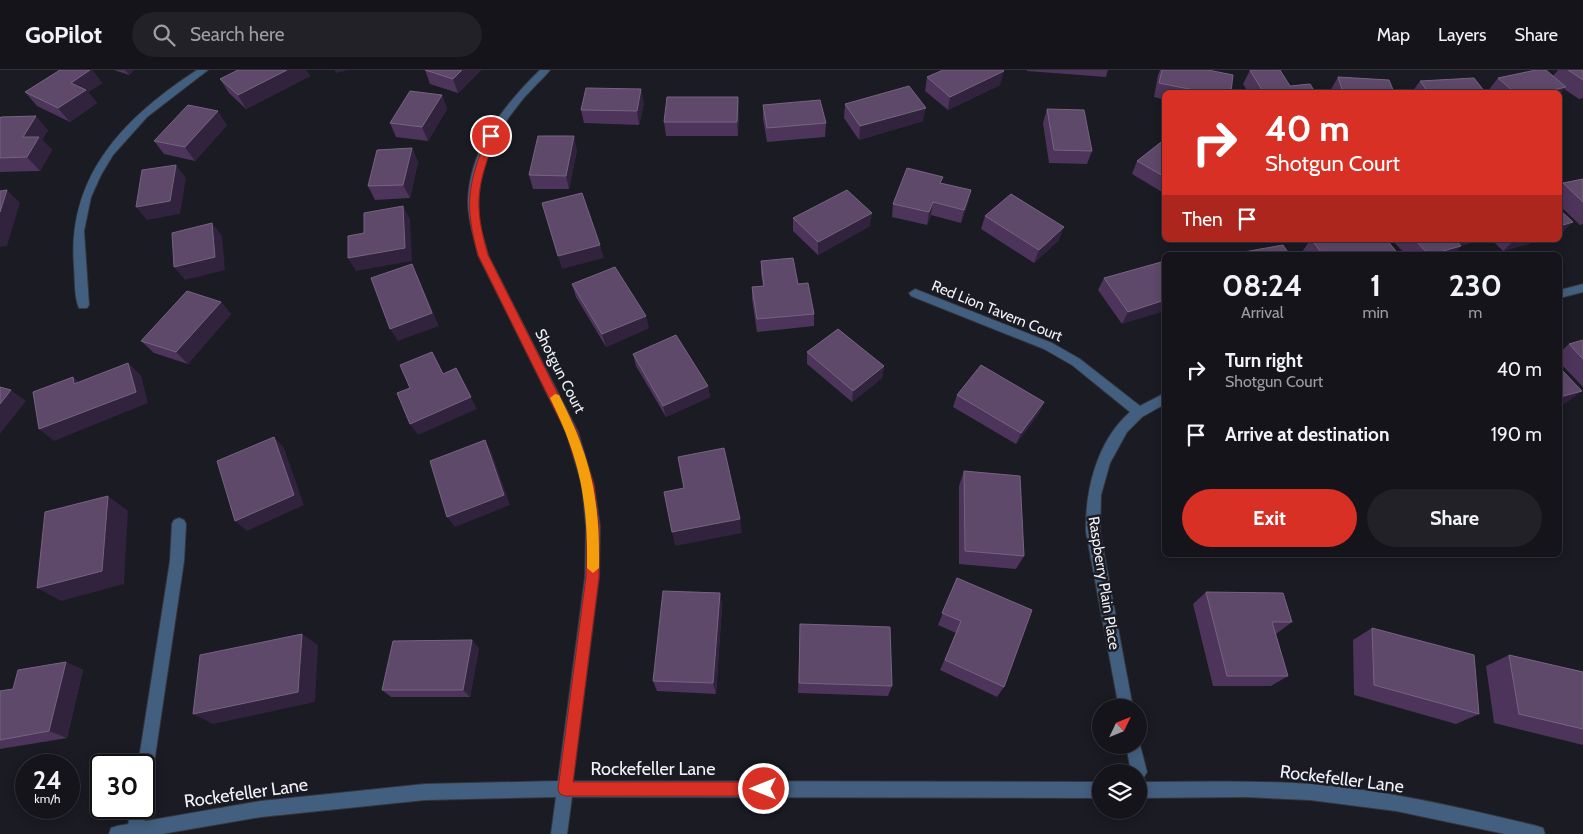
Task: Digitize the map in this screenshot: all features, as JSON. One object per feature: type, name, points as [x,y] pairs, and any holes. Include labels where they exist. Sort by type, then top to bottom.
[{"type":"street","points":[[82,305],[78,237],[85,201],[94,180],[108,156],[143,115],[166,95],[203,70]]},
{"type":"street","name":"Shotgun Court","points":[[545,70],[512,103],[495,128],[482,156],[474,194],[475,225],[483,255],[572,432],[588,485],[593,527],[592,577],[559,834]]},
{"type":"street","points":[[1562,293],[1583,288]]},
{"type":"street","name":"Red Lion Tavern Court","points":[[915,293],[1048,346],[1076,362],[1139,412]]},
{"type":"street","name":"Raspberry Plain Place","points":[[1124,699],[1093,532],[1092,506],[1095,483],[1104,460],[1126,424],[1139,412],[1162,400]]},
{"type":"street","points":[[148,754],[177,561],[179,524]]},
{"type":"street","name":"Rockefeller Lane","points":[[118,834],[261,809],[424,792],[565,789],[1092,790]]},
{"type":"street","name":"Rockefeller Lane","points":[[1147,790],[1224,789],[1311,792],[1484,821],[1537,834]]},
{"type":"street","points":[[135,831],[137,819]]},
{"type":"building","points":[[60,70],[90,70],[71,83],[86,90],[58,108],[25,92]]},
{"type":"building","points":[[238,70],[287,70],[238,95],[220,79]]},
{"type":"building","points":[[425,70],[462,70],[453,79]]},
{"type":"building","points":[[943,70],[1004,71],[950,97],[927,77]]},
{"type":"building","points":[[1162,70],[1208,70],[1233,75],[1231,90],[1194,90],[1159,83]]},
{"type":"building","points":[[1250,70],[1280,70],[1290,86],[1310,84],[1314,90],[1262,90]]},
{"type":"building","points":[[1536,70],[1546,70],[1566,87],[1554,90],[1512,90],[1498,78]]},
{"type":"building","points":[[1568,70],[1583,70],[1583,80]]},
{"type":"building","points":[[1338,77],[1389,80],[1393,90],[1342,90]]},
{"type":"building","points":[[1474,78],[1483,90],[1427,90],[1420,81]]},
{"type":"building","points":[[909,86],[926,108],[860,126],[845,104]]},
{"type":"building","points":[[586,88],[641,89],[637,111],[581,110]]},
{"type":"building","points":[[410,91],[442,95],[422,127],[390,123]]},
{"type":"building","points":[[667,97],[738,97],[737,122],[664,122]]},
{"type":"building","points":[[820,100],[826,123],[767,128],[763,105]]},
{"type":"building","points":[[188,105],[218,111],[185,147],[154,141]]},
{"type":"building","points":[[1047,109],[1084,110],[1092,151],[1054,150]]},
{"type":"building","points":[[36,116],[23,137],[39,137],[27,157],[0,158],[0,118]]},
{"type":"building","points":[[538,136],[574,136],[566,176],[529,175]]},
{"type":"building","points":[[1162,141],[1162,175],[1137,161]]},
{"type":"building","points":[[412,148],[403,185],[368,186],[377,150]]},
{"type":"building","points":[[176,165],[170,201],[136,207],[142,170]]},
{"type":"building","points":[[907,168],[943,177],[940,183],[971,190],[964,210],[933,202],[929,212],[893,204]]},
{"type":"building","points":[[1583,179],[1583,202],[1563,183]]},
{"type":"building","points":[[7,190],[0,212],[0,191]]},
{"type":"building","points":[[847,190],[872,213],[818,242],[793,218]]},
{"type":"building","points":[[582,193],[600,245],[558,256],[542,203]]},
{"type":"building","points":[[1011,194],[1064,227],[1039,250],[985,216]]},
{"type":"building","points":[[403,206],[405,248],[348,258],[348,236],[364,233],[364,213]]},
{"type":"building","points":[[1562,212],[1573,222],[1562,225]]},
{"type":"building","points":[[212,223],[215,257],[174,267],[172,233]]},
{"type":"building","points":[[1313,242],[1389,242],[1397,252],[1321,252]]},
{"type":"building","points":[[1417,242],[1458,242],[1461,246],[1440,252],[1426,252]]},
{"type":"building","points":[[1283,245],[1288,252],[1244,252]]},
{"type":"building","points":[[793,258],[798,284],[808,283],[814,314],[757,319],[752,287],[764,286],[761,261]]},
{"type":"building","points":[[1162,262],[1162,301],[1128,312],[1104,278]]},
{"type":"building","points":[[412,264],[432,313],[390,329],[371,278]]},
{"type":"building","points":[[615,267],[646,316],[602,334],[572,284]]},
{"type":"building","points":[[187,291],[221,302],[176,352],[141,341]]},
{"type":"building","points":[[838,329],[884,366],[853,391],[807,352]]},
{"type":"building","points":[[676,335],[708,386],[663,406],[633,354]]},
{"type":"building","points":[[1583,340],[1583,359],[1569,344]]},
{"type":"building","points":[[432,352],[443,374],[456,368],[471,397],[410,424],[397,393],[410,388],[400,365]]},
{"type":"building","points":[[128,363],[136,392],[39,429],[33,392],[73,377],[74,384]]},
{"type":"building","points":[[981,365],[1044,402],[1021,433],[957,395]]},
{"type":"building","points":[[1562,370],[1582,391],[1562,396]]},
{"type":"building","points":[[0,387],[11,390],[0,404]]},
{"type":"building","points":[[274,437],[294,495],[235,521],[217,461]]},
{"type":"building","points":[[485,440],[504,495],[447,517],[430,461]]},
{"type":"building","points":[[724,448],[740,519],[672,532],[664,492],[684,488],[678,457]]},
{"type":"building","points":[[964,471],[1020,476],[1024,556],[965,551]]},
{"type":"building","points":[[108,496],[102,571],[37,588],[45,512]]},
{"type":"building","points":[[957,578],[1032,610],[1004,687],[945,660],[961,621],[942,613]]},
{"type":"building","points":[[663,591],[720,593],[713,683],[653,681]]},
{"type":"building","points":[[1206,592],[1283,593],[1292,622],[1272,622],[1288,676],[1227,676]]},
{"type":"building","points":[[800,624],[890,627],[892,686],[799,683]]},
{"type":"building","points":[[1372,628],[1474,655],[1479,714],[1374,685]]},
{"type":"building","points":[[302,634],[298,692],[193,714],[200,655]]},
{"type":"building","points":[[472,640],[463,690],[382,690],[393,641]]},
{"type":"building","points":[[1509,655],[1583,672],[1583,729],[1519,714]]},
{"type":"building","points":[[66,662],[49,731],[0,740],[0,691],[13,689],[18,670]]},
{"type":"slow traffic","points":[[555,398],[572,432],[581,456],[588,485],[593,527],[593,568]]},
{"type":"route","points":[[491,136],[477,173],[474,194],[475,225],[483,255],[572,432],[581,456],[588,485],[593,527],[592,577],[565,789],[764,789]]}]
